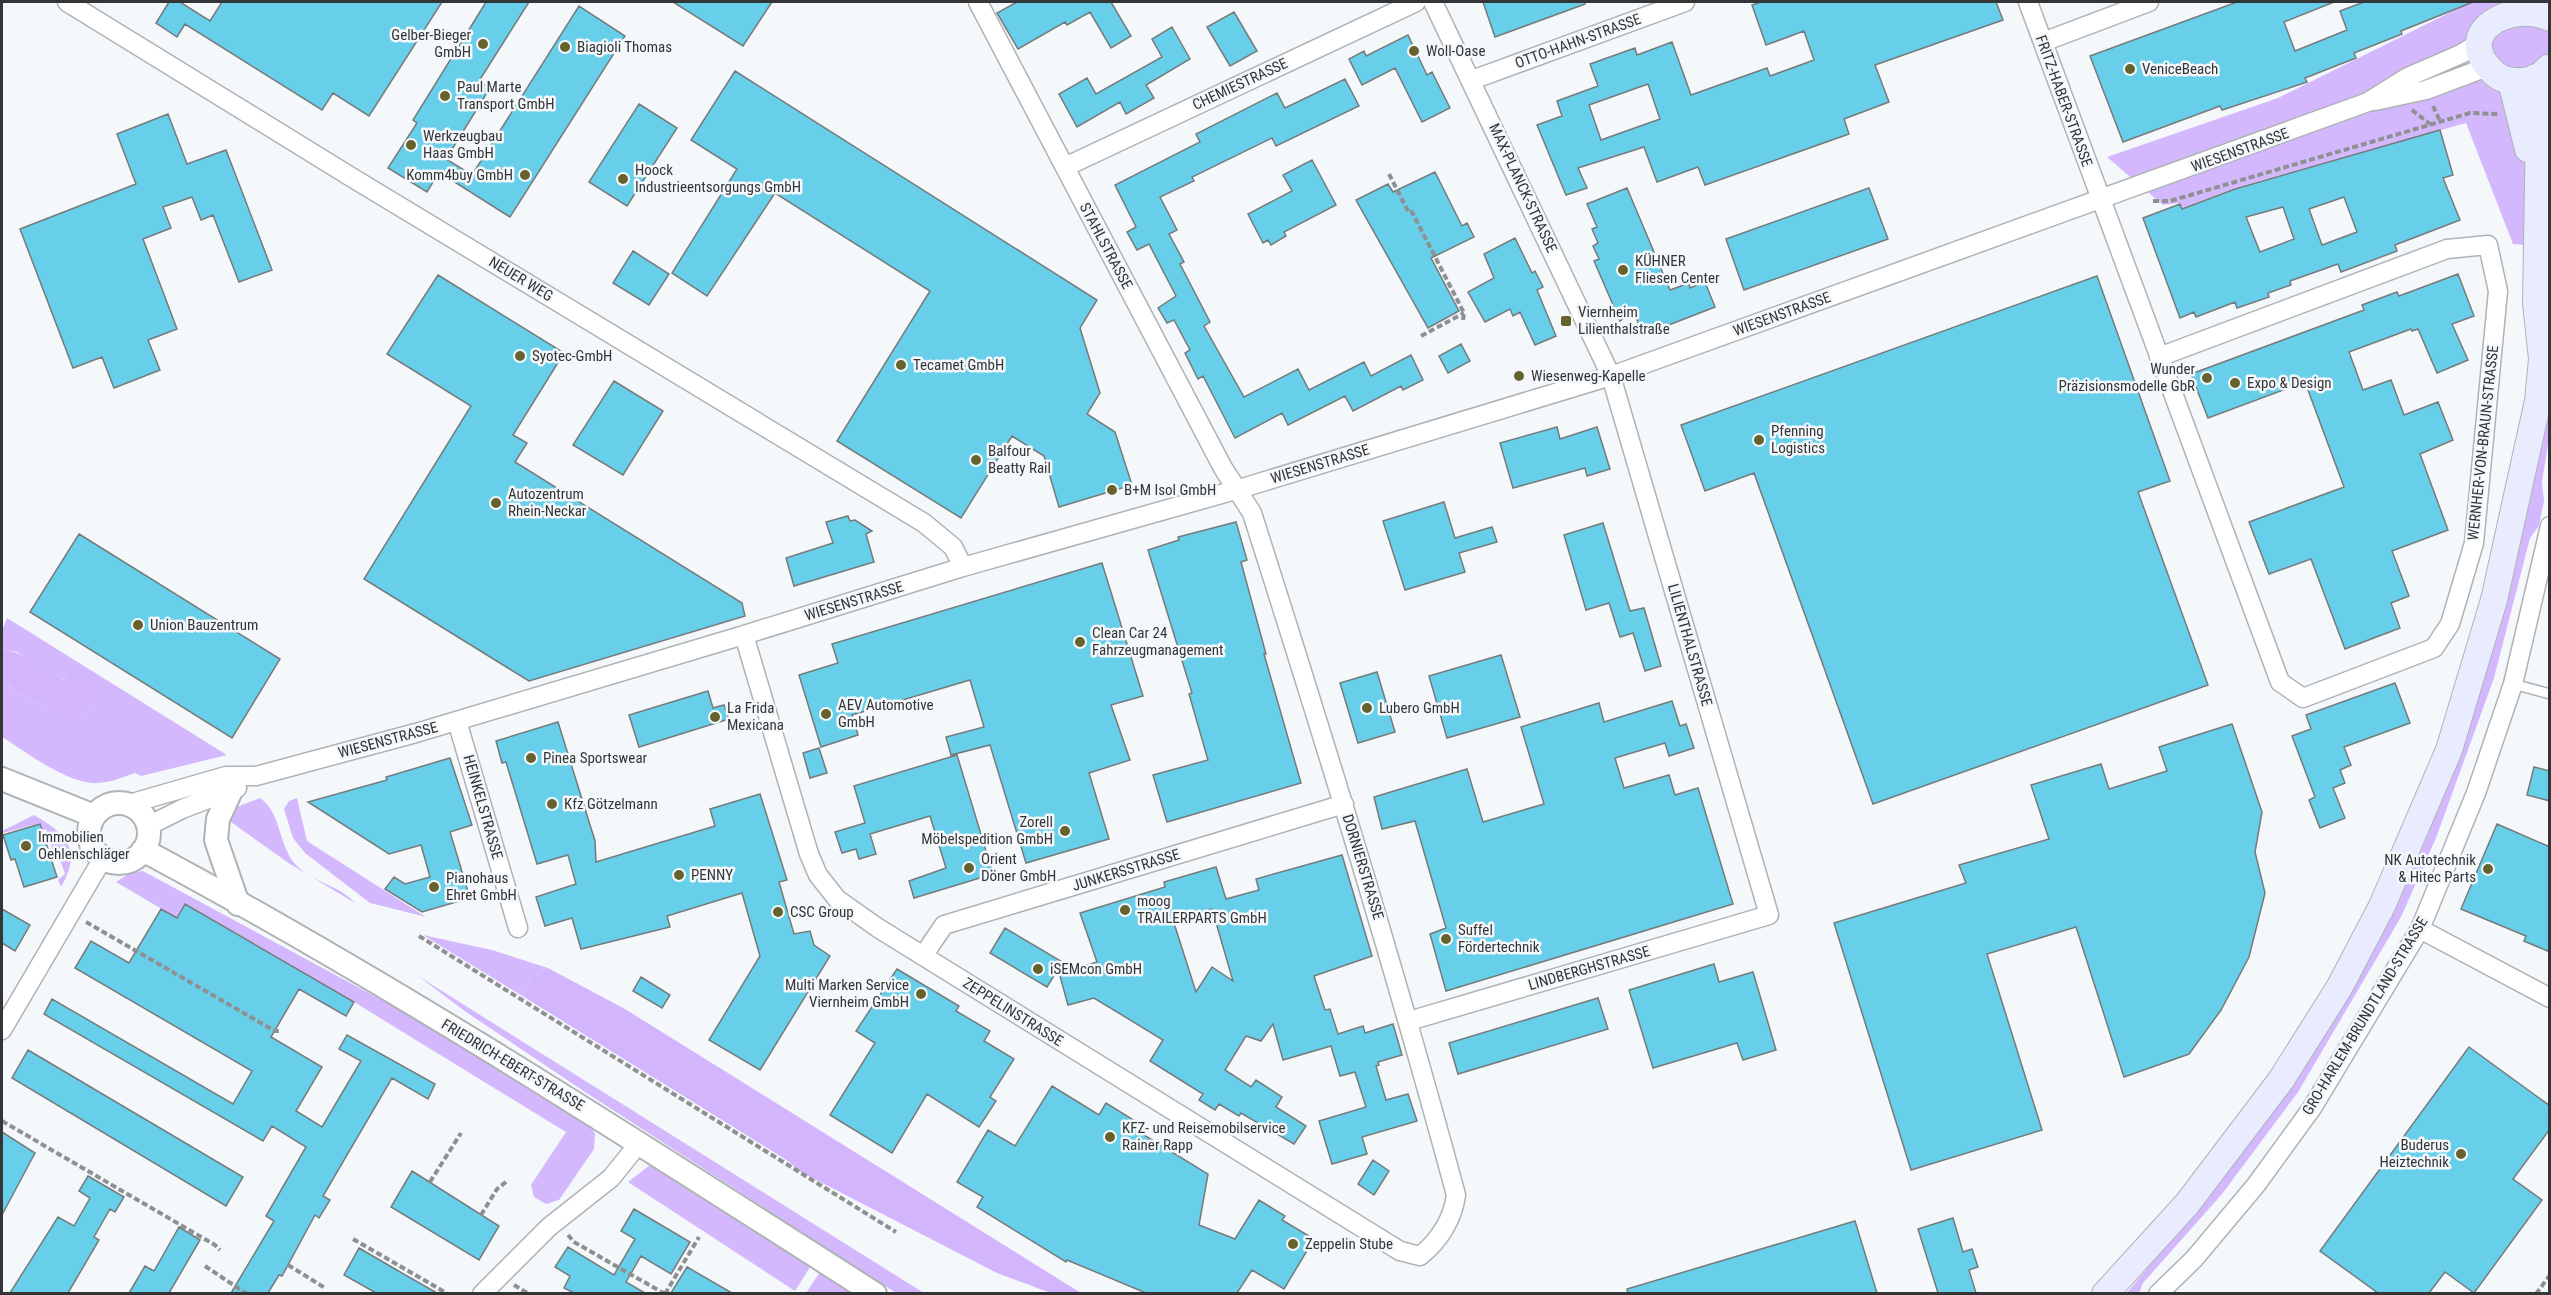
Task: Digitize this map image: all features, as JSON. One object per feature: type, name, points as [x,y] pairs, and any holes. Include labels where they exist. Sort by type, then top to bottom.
[{"type":"main road","points":[[2105,1293],[2187,1204],[2281,1080],[2339,988],[2382,906],[2449,750],[2494,600],[2510,521],[2522,482],[2538,401],[2542,359],[2543,304],[2537,183],[2543,72],[2524,81],[2511,81],[2487,67],[2478,43],[2484,22],[2512,3],[2542,10],[2549,17]]},
{"type":"main road","points":[[2511,81],[2537,183]]},
{"type":"street","name":"NEUER WEG","points":[[68,2],[356,180],[924,523],[953,547],[963,567]]},
{"type":"street","name":"STAHLSTRASSE","points":[[978,2],[1223,468],[1239,489]]},
{"type":"street","name":"CHEMIESTRASSE","points":[[1065,167],[1416,2]]},
{"type":"street","name":"MAX-PLANCK-STRASSE","points":[[1433,2],[1611,376]]},
{"type":"street","name":"OTTO-HAHN-STRASSE","points":[[1472,80],[1685,2]]},
{"type":"street","name":"FRITZ-HABER-STRASSE","points":[[2028,2],[2101,200]]},
{"type":"street","points":[[2043,42],[2149,2]]},
{"type":"street","points":[[2367,102],[2408,77],[2461,54],[2478,43]]},
{"type":"street","points":[[2367,102],[2396,99],[2487,67]]},
{"type":"street","name":"WIESENSTRASSE","points":[[129,804],[226,776],[256,776],[457,721],[963,567],[1239,489],[1611,376],[2367,102]]},
{"type":"street","name":"WERNHER-VON-BRAUN-STRASSE","points":[[2101,200],[2159,357],[2280,682],[2303,698],[2434,648],[2450,624],[2474,543],[2498,291],[2488,245],[2447,249],[2159,357]]},
{"type":"street","name":"LILIENTHALSTRASSE","points":[[1611,376],[1769,915]]},
{"type":"street","name":"DORNIERSTRASSE","points":[[1239,489],[1252,513],[1344,804],[1409,1021],[1456,1195],[1454,1211],[1432,1246]]},
{"type":"street","name":"GRO-HARLEM-BRUNDTLAND-STRASSE","points":[[2158,1293],[2194,1259],[2256,1185],[2312,1108],[2420,929],[2476,793],[2513,684],[2550,526]]},
{"type":"street","name":"ZEPPELINSTRASSE","points":[[744,635],[809,854],[819,875],[837,899],[923,956],[1400,1251],[1420,1256],[1432,1246]]},
{"type":"street","name":"HEINKELSTRASSE","points":[[457,721],[518,928]]},
{"type":"street","name":"WIESENSTRASSE","points":[[148,825],[182,809],[230,793],[256,776]]},
{"type":"street","points":[[2,779],[94,816]]},
{"type":"street","points":[[230,793],[218,819],[216,840],[238,904]]},
{"type":"street","points":[[110,804],[129,804],[142,813],[148,825],[149,835],[143,850],[125,862],[103,858],[96,852],[89,834],[94,816],[110,804]]},
{"type":"street","name":"JUNKERSSTRASSE","points":[[923,956],[944,925],[1344,804]]},
{"type":"street","name":"FRIEDRICH-EBERT-STRASSE","points":[[143,850],[640,1142],[874,1293]]},
{"type":"street","points":[[2,1030],[103,858]]},
{"type":"street","name":"LINDBERGHSTRASSE","points":[[1409,1021],[1769,915]]},
{"type":"street","points":[[2420,929],[2550,998]]},
{"type":"street","points":[[482,1293],[497,1275],[557,1221],[611,1178],[640,1142]]},
{"type":"lane","points":[[2513,684],[2550,694]]},
{"type":"path","points":[[2147,201],[2170,201],[2440,122]]},
{"type":"path","points":[[1389,174],[1409,213],[1412,212],[1464,313],[1463,320]]},
{"type":"path","points":[[1421,336],[1464,313]]},
{"type":"path","points":[[70,913],[275,1031],[280,1031]]},
{"type":"path","points":[[419,936],[896,1232]]},
{"type":"path","points":[[2,1121],[220,1250]]},
{"type":"path","points":[[430,1182],[450,1146],[461,1133]]},
{"type":"path","points":[[481,1215],[497,1189],[506,1182]]},
{"type":"path","points":[[557,1221],[574,1242],[665,1293],[699,1237]]},
{"type":"path","points":[[353,1239],[448,1293]]},
{"type":"path","points":[[288,1265],[325,1288]]},
{"type":"path","points":[[205,1266],[247,1293]]},
{"type":"path","points":[[2536,1293],[2550,1275]]},
{"type":"shaded area","points":[[2471,2],[2549,2],[2549,247],[2513,244],[2466,123],[2235,188],[2182,208],[2180,203],[2163,205],[2107,157],[2278,98]]},
{"type":"shaded area","points":[[2549,349],[2549,438],[2542,482],[2544,501],[2539,526],[2530,538],[2494,678],[2436,838],[2401,917],[2298,1092],[2222,1194],[2143,1283],[2139,1293],[2126,1294],[2215,1187],[2392,912],[2428,835],[2485,676],[2504,603]]},
{"type":"shaded area","points":[[7,618],[227,755],[141,776],[135,773],[110,781],[94,783],[71,778],[34,758],[2,737],[2,679],[22,696],[47,705],[68,721],[77,721],[97,701],[66,680],[47,673],[17,652],[2,650],[2,631]]},
{"type":"shaded area","points":[[2,650],[18,654],[65,680],[75,664],[101,681],[103,689],[97,701],[77,721],[68,722],[47,705],[22,696],[2,679]]},
{"type":"shaded area","points":[[260,798],[272,812],[291,858],[310,876],[290,864],[228,820],[237,807]]},
{"type":"shaded area","points":[[297,798],[307,841],[426,917],[370,903],[305,853],[293,838],[284,809],[289,801]]},
{"type":"shaded area","points":[[34,815],[55,829],[68,844],[71,862],[61,887],[58,880],[65,874],[57,851],[53,851],[46,829],[42,830],[40,823],[3,833],[2,831]]},
{"type":"shaded area","points":[[143,871],[417,1019],[589,1123],[595,1134],[594,1149],[559,1200],[546,1204],[534,1197],[531,1185],[566,1132],[354,1002],[185,903],[177,918],[116,882],[130,873]]},
{"type":"shaded area","points":[[310,876],[342,892],[355,903]]},
{"type":"shaded area","points":[[423,935],[492,950],[548,968],[532,978],[524,997]]},
{"type":"shaded area","points":[[548,968],[625,1009],[1081,1293],[1051,1293],[997,1273],[799,1171],[788,1161],[524,997],[532,978]]},
{"type":"shaded area","points":[[418,976],[924,1293],[896,1293],[585,1092],[466,1012]]},
{"type":"shaded area","points":[[650,1165],[810,1267],[795,1291],[628,1182]]},
{"type":"shaded area","points":[[820,1272],[853,1293],[806,1293]]},
{"type":"building","points":[[169,2],[180,2],[210,21],[222,2],[442,2],[369,116],[333,93],[322,110],[185,24],[177,37],[156,23]]},
{"type":"building","points":[[486,2],[529,2],[479,81],[490,88],[446,159],[472,175],[579,6],[625,36],[510,217],[439,172],[427,192],[388,168],[417,123],[413,120]]},
{"type":"building","points":[[673,2],[772,2],[743,46]]},
{"type":"building","points":[[1017,2],[1111,2],[1131,36],[1111,48],[1090,12],[1067,25],[1065,22],[1018,49],[997,13]]},
{"type":"building","points":[[1483,2],[1584,2],[1585,4],[1495,37]]},
{"type":"building","points":[[1761,2],[1996,2],[2003,20],[1875,65],[1889,102],[1844,119],[1849,134],[1705,185],[1698,167],[1657,182],[1644,147],[1578,168],[1587,188],[1566,195],[1537,125],[1562,116],[1557,101],[1598,86],[1590,64],[1635,48],[1637,55],[1672,42],[1691,95],[1767,68],[1770,76],[1814,60],[1804,31],[1766,45],[1752,5]],"holes":[[[1648,84],[1660,119],[1601,140],[1589,105]]]},
{"type":"building","points":[[2237,2],[2334,2],[2284,22],[2295,51],[2347,30],[2340,11],[2364,2],[2473,2],[2354,53],[2356,58],[2305,78],[2307,82],[2222,110],[2220,106],[2123,142],[2090,56]]},
{"type":"building","points":[[1234,12],[1257,51],[1230,66],[1207,27]]},
{"type":"building","points":[[1172,27],[1190,59],[1146,85],[1154,98],[1126,114],[1120,102],[1077,127],[1059,94],[1087,78],[1096,94],[1162,57],[1152,39]]},
{"type":"building","points":[[1408,35],[1427,75],[1432,72],[1450,108],[1422,122],[1395,68],[1362,85],[1349,59],[1364,51],[1366,56]]},
{"type":"building","points":[[735,71],[1097,300],[1080,328],[1100,393],[1087,414],[1115,432],[1132,485],[1059,507],[1044,456],[1012,436],[961,518],[837,441],[930,291],[775,193],[707,296],[672,273],[737,169],[691,140]]},
{"type":"building","points":[[1345,79],[1359,106],[1276,146],[1272,138],[1192,177],[1194,181],[1160,197],[1177,230],[1169,234],[1184,262],[1180,264],[1210,322],[1204,326],[1244,397],[1298,369],[1309,390],[1364,362],[1371,376],[1411,355],[1423,380],[1403,390],[1401,386],[1353,411],[1345,396],[1288,425],[1282,413],[1235,438],[1203,376],[1198,379],[1185,353],[1190,350],[1174,320],[1167,323],[1158,308],[1176,296],[1149,244],[1137,250],[1127,232],[1136,227],[1115,185],[1200,142],[1196,134],[1277,93],[1285,108]]},
{"type":"building","points":[[639,104],[677,128],[627,206],[589,182]]},
{"type":"building","points":[[168,114],[187,164],[226,150],[272,270],[239,282],[213,215],[201,220],[192,197],[163,207],[171,228],[143,239],[177,329],[148,340],[160,370],[114,388],[102,357],[73,368],[20,229],[136,184],[117,134]]},
{"type":"building","points":[[2440,130],[2453,175],[2443,178],[2460,220],[2395,245],[2397,251],[2341,272],[2338,264],[2290,281],[2291,285],[2268,293],[2269,297],[2237,308],[2235,302],[2196,317],[2194,312],[2180,318],[2143,218],[2180,204],[2182,209],[2235,189]],"holes":[[[2344,197],[2357,232],[2322,245],[2309,209]],[[2283,207],[2294,239],[2260,252],[2246,217]]]},
{"type":"building","points":[[1312,160],[1336,205],[1284,232],[1286,236],[1271,245],[1268,240],[1263,243],[1248,214],[1292,191],[1283,175]]},
{"type":"building","points":[[1435,172],[1462,226],[1467,223],[1474,237],[1431,258],[1459,311],[1428,328],[1356,200],[1388,184],[1393,192]]},
{"type":"building","points":[[1627,188],[1670,290],[1689,283],[1690,288],[1705,282],[1715,307],[1643,335],[1633,310],[1620,321],[1594,261],[1599,259],[1593,246],[1598,243],[1592,229],[1597,227],[1587,204]]},
{"type":"building","points":[[1869,188],[1888,239],[1744,290],[1726,239]]},
{"type":"building","points":[[1515,238],[1532,273],[1535,271],[1543,287],[1537,290],[1556,336],[1535,345],[1520,312],[1513,316],[1510,309],[1485,322],[1468,292],[1494,278],[1484,254]]},
{"type":"building","points":[[633,251],[669,274],[649,305],[613,283]]},
{"type":"building","points":[[2458,274],[2474,316],[2452,324],[2468,360],[2437,373],[2418,329],[2412,331],[2411,329],[2349,352],[2363,390],[2391,380],[2404,415],[2438,402],[2453,440],[2420,454],[2448,530],[2392,551],[2409,596],[2391,603],[2400,628],[2345,649],[2311,559],[2269,574],[2249,522],[2344,487],[2305,382],[2208,418],[2191,374],[2364,310],[2362,305],[2397,292],[2399,296]]},
{"type":"building","name":"Autozentrum Rhein-Neckar","points":[[438,275],[564,353],[513,435],[527,443],[515,462],[742,603],[745,616],[529,681],[364,579],[471,406],[387,354]]},
{"type":"building","points":[[2097,276],[2170,481],[2138,492],[2208,685],[1873,804],[1754,473],[1705,491],[1681,425]]},
{"type":"building","points":[[1461,344],[1470,361],[1448,373],[1439,356]]},
{"type":"building","points":[[614,381],[663,411],[623,475],[573,445]]},
{"type":"building","points":[[1557,427],[1560,439],[1597,427],[1610,469],[1587,476],[1585,468],[1513,488],[1500,443]]},
{"type":"building","points":[[1444,502],[1455,538],[1492,527],[1497,542],[1459,553],[1465,572],[1405,590],[1383,521]]},
{"type":"building","points":[[848,516],[850,521],[855,520],[872,531],[866,534],[874,562],[794,586],[786,558],[833,543],[826,522]]},
{"type":"building","points":[[1236,522],[1247,560],[1241,562],[1266,654],[1264,654],[1301,783],[1167,822],[1153,775],[1208,760],[1189,694],[1192,693],[1148,550],[1179,540],[1178,537]]},
{"type":"building","points":[[1603,523],[1630,611],[1644,608],[1661,666],[1645,671],[1633,633],[1620,637],[1609,603],[1586,610],[1564,535]]},
{"type":"building","name":"Union Bauzentrum","points":[[79,534],[280,659],[232,738],[30,612]]},
{"type":"building","points":[[1102,563],[1143,696],[1111,705],[1130,760],[1089,773],[1109,839],[1026,863],[990,745],[951,755],[946,737],[984,727],[970,680],[852,715],[858,735],[821,747],[799,675],[838,663],[832,644]]},
{"type":"building","points":[[1501,655],[1520,717],[1447,738],[1429,676]]},
{"type":"building","name":"Lubero GmbH","points":[[1377,672],[1395,732],[1358,743],[1340,683]]},
{"type":"building","points":[[2395,683],[2410,723],[2344,747],[2351,765],[2340,770],[2345,783],[2333,788],[2345,818],[2320,828],[2309,800],[2315,797],[2292,736],[2311,729],[2306,715]]},
{"type":"building","points":[[708,691],[713,708],[724,705],[729,719],[639,747],[629,715]]},
{"type":"building","points":[[1672,701],[1680,726],[1686,724],[1694,748],[1669,756],[1665,743],[1615,758],[1624,788],[1669,775],[1675,795],[1698,788],[1733,904],[1446,991],[1430,934],[1446,928],[1415,821],[1382,829],[1374,797],[1467,769],[1483,822],[1544,804],[1521,727],[1599,703],[1604,722]]},
{"type":"building","points":[[558,722],[595,841],[596,862],[715,826],[710,809],[760,794],[787,880],[779,882],[794,934],[810,931],[814,945],[830,956],[760,1070],[709,1040],[760,956],[742,893],[667,916],[670,927],[581,949],[572,918],[545,926],[536,897],[576,884],[568,855],[537,864],[506,762],[502,763],[496,741]]},
{"type":"building","points":[[2232,724],[2262,812],[2255,852],[2265,893],[2249,957],[2221,1010],[2189,1054],[2124,1077],[2076,927],[1987,954],[2042,1130],[1911,1170],[1834,923],[1966,883],[1959,865],[2049,839],[2031,785],[2101,764],[2109,789],[2167,771],[2159,747]]},
{"type":"building","points":[[819,748],[827,773],[810,778],[803,753]]},
{"type":"building","points":[[957,755],[993,874],[914,898],[909,881],[946,868],[930,816],[870,834],[876,854],[859,859],[856,849],[842,853],[835,832],[865,823],[854,786]]},
{"type":"building","points":[[450,758],[472,825],[450,832],[470,898],[422,912],[385,889],[394,877],[405,884],[430,877],[421,845],[389,854],[308,802],[387,780],[386,777]]},
{"type":"building","points":[[2534,767],[2550,771],[2550,801],[2527,795]]},
{"type":"building","points":[[40,824],[57,877],[24,887],[15,859],[11,860],[3,835]]},
{"type":"building","points":[[2497,824],[2550,847],[2550,952],[2524,941],[2526,936],[2461,909]]},
{"type":"building","points":[[1342,855],[1372,956],[1314,976],[1325,1010],[1330,1009],[1338,1034],[1363,1026],[1365,1033],[1393,1024],[1402,1055],[1378,1062],[1379,1065],[1376,1066],[1386,1100],[1408,1094],[1417,1121],[1362,1137],[1367,1154],[1332,1164],[1319,1121],[1366,1107],[1355,1072],[1340,1076],[1331,1046],[1283,1060],[1273,1024],[1261,1041],[1246,1036],[1225,1070],[1251,1087],[1256,1080],[1282,1097],[1276,1107],[1306,1126],[1294,1144],[1241,1113],[1239,1116],[1219,1104],[1215,1110],[1199,1100],[1203,1094],[1150,1061],[1163,1040],[1094,998],[1068,1005],[1058,969],[1047,987],[990,953],[1005,928],[1074,969],[1097,962],[1080,913],[1165,887],[1164,882],[1216,867],[1226,899],[1259,890],[1256,879]],"holes":[[[1212,909],[1233,981],[1212,967],[1196,992],[1173,920]]]},
{"type":"building","points":[[185,904],[354,1002],[346,1016],[299,989],[271,1037],[322,1067],[296,1111],[322,1127],[361,1061],[339,1049],[347,1035],[435,1084],[428,1099],[392,1078],[323,1196],[330,1200],[319,1218],[315,1215],[282,1276],[279,1275],[268,1293],[231,1293],[274,1221],[266,1216],[306,1147],[272,1126],[263,1141],[44,1014],[52,999],[233,1104],[252,1071],[75,968],[91,941],[129,963],[161,909],[177,918]]},
{"type":"building","points":[[2,909],[30,925],[15,951],[2,943]]},
{"type":"building","points":[[1714,964],[1719,982],[1753,972],[1776,1050],[1743,1060],[1737,1043],[1653,1068],[1629,990]]},
{"type":"building","points":[[897,969],[959,1006],[956,1011],[990,1031],[984,1041],[1014,1059],[990,1097],[996,1101],[979,1127],[927,1094],[892,1153],[830,1115],[875,1043],[856,1031]]},
{"type":"building","points":[[641,977],[670,995],[662,1008],[633,991]]},
{"type":"building","points":[[1598,998],[1608,1029],[1458,1074],[1449,1043]]},
{"type":"building","name":"Buderus Heiztechnik","points":[[2469,1047],[2550,1106],[2550,1129],[2513,1179],[2542,1200],[2474,1293],[2445,1272],[2429,1293],[2378,1293],[2320,1251]]},
{"type":"building","points":[[28,1050],[243,1177],[226,1206],[12,1078]]},
{"type":"building","points":[[1052,1086],[1099,1115],[1106,1103],[1148,1129],[1144,1135],[1208,1174],[1199,1225],[1235,1239],[1259,1200],[1285,1216],[1282,1220],[1314,1239],[1284,1289],[1252,1270],[1237,1293],[1146,1293],[1067,1260],[1066,1262],[977,1207],[983,1197],[957,1182],[988,1130],[1015,1146]]},
{"type":"building","points":[[2,1132],[35,1153],[2,1215]]},
{"type":"building","points":[[1373,1160],[1389,1171],[1374,1195],[1358,1184]]},
{"type":"building","points":[[412,1171],[499,1226],[479,1260],[391,1207]]},
{"type":"building","points":[[88,1176],[124,1197],[115,1212],[110,1209],[94,1237],[99,1240],[68,1293],[10,1293],[58,1217],[74,1226],[90,1198],[79,1191]]},
{"type":"building","points":[[634,1209],[690,1242],[671,1274],[641,1256],[626,1282],[645,1293],[574,1293],[564,1288],[570,1276],[555,1267],[568,1247],[614,1275],[635,1239],[621,1231]]},
{"type":"building","points":[[1953,1218],[1963,1252],[1972,1249],[1978,1267],[1969,1270],[1976,1293],[1938,1293],[1918,1229]]},
{"type":"building","points":[[1855,1221],[1877,1293],[1628,1293],[1627,1289]]},
{"type":"building","points":[[179,1227],[200,1240],[169,1293],[129,1293],[145,1266],[154,1271]]},
{"type":"building","points":[[359,1248],[437,1293],[376,1293],[344,1275]]},
{"type":"building","points":[[687,1267],[732,1293],[671,1293]]},
{"type":"place","name":"Gelber-Bieger GmbH","points":[[483,44]]},
{"type":"place","name":"Biagioli Thomas","points":[[565,47]]},
{"type":"place","name":"Woll-Oase","points":[[1414,51]]},
{"type":"place","name":"VeniceBeach","points":[[2130,69]]},
{"type":"place","name":"Paul Marte Transport GmbH","points":[[445,96]]},
{"type":"place","name":"Werkzeugbau Haas GmbH","points":[[411,145]]},
{"type":"place","name":"Komm4buy GmbH","points":[[525,175]]},
{"type":"place","name":"Hoock Industrieentsorgungs GmbH","points":[[623,179]]},
{"type":"place","name":"KÜHNER Fliesen Center","points":[[1623,270]]},
{"type":"place","name":"Viernheim Lilienthalstraße","points":[[1566,321]]},
{"type":"place","name":"Syotec-GmbH","points":[[520,356]]},
{"type":"place","name":"Tecamet GmbH","points":[[901,365]]},
{"type":"place","name":"Wiesenweg-Kapelle","points":[[1519,376]]},
{"type":"place","name":"Wunder Präzisionsmodelle GbR","points":[[2207,378]]},
{"type":"place","name":"Expo & Design","points":[[2235,383]]},
{"type":"place","name":"Pfenning Logistics","points":[[1759,440]]},
{"type":"place","name":"Balfour Beatty Rail","points":[[976,460]]},
{"type":"place","name":"B+M Isol GmbH","points":[[1112,490]]},
{"type":"place","name":"Autozentrum Rhein-Neckar","points":[[496,503]]},
{"type":"place","name":"Union Bauzentrum","points":[[138,625]]},
{"type":"place","name":"Clean Car 24 Fahrzeugmanagement","points":[[1080,642]]},
{"type":"place","name":"Lubero GmbH","points":[[1367,708]]},
{"type":"place","name":"AEV Automotive GmbH","points":[[826,714]]},
{"type":"place","name":"La Frida Mexicana","points":[[715,717]]},
{"type":"place","name":"Pinea Sportswear","points":[[531,758]]},
{"type":"place","name":"Kfz Götzelmann","points":[[552,804]]},
{"type":"place","name":"Zorell Möbelspedition GmbH","points":[[1065,831]]},
{"type":"place","name":"Immobilien Oehlenschläger","points":[[26,846]]},
{"type":"place","name":"Orient Döner GmbH","points":[[969,868]]},
{"type":"place","name":"NK Autotechnik & Hitec Parts","points":[[2488,869]]},
{"type":"place","name":"PENNY","points":[[679,875]]},
{"type":"place","name":"Pianohaus Ehret GmbH","points":[[434,887]]},
{"type":"place","name":"moog TRAILERPARTS GmbH","points":[[1125,910]]},
{"type":"place","name":"CSC Group","points":[[778,912]]},
{"type":"place","name":"Suffel Fördertechnik","points":[[1446,939]]},
{"type":"place","name":"iSEMcon GmbH","points":[[1038,969]]},
{"type":"place","name":"Multi Marken Service Viernheim GmbH","points":[[921,994]]},
{"type":"place","name":"KFZ- und Reisemobilservice Rainer Rapp","points":[[1110,1137]]},
{"type":"place","name":"Buderus Heiztechnik","points":[[2461,1154]]},
{"type":"place","name":"Zeppelin Stube","points":[[1293,1244]]}]
